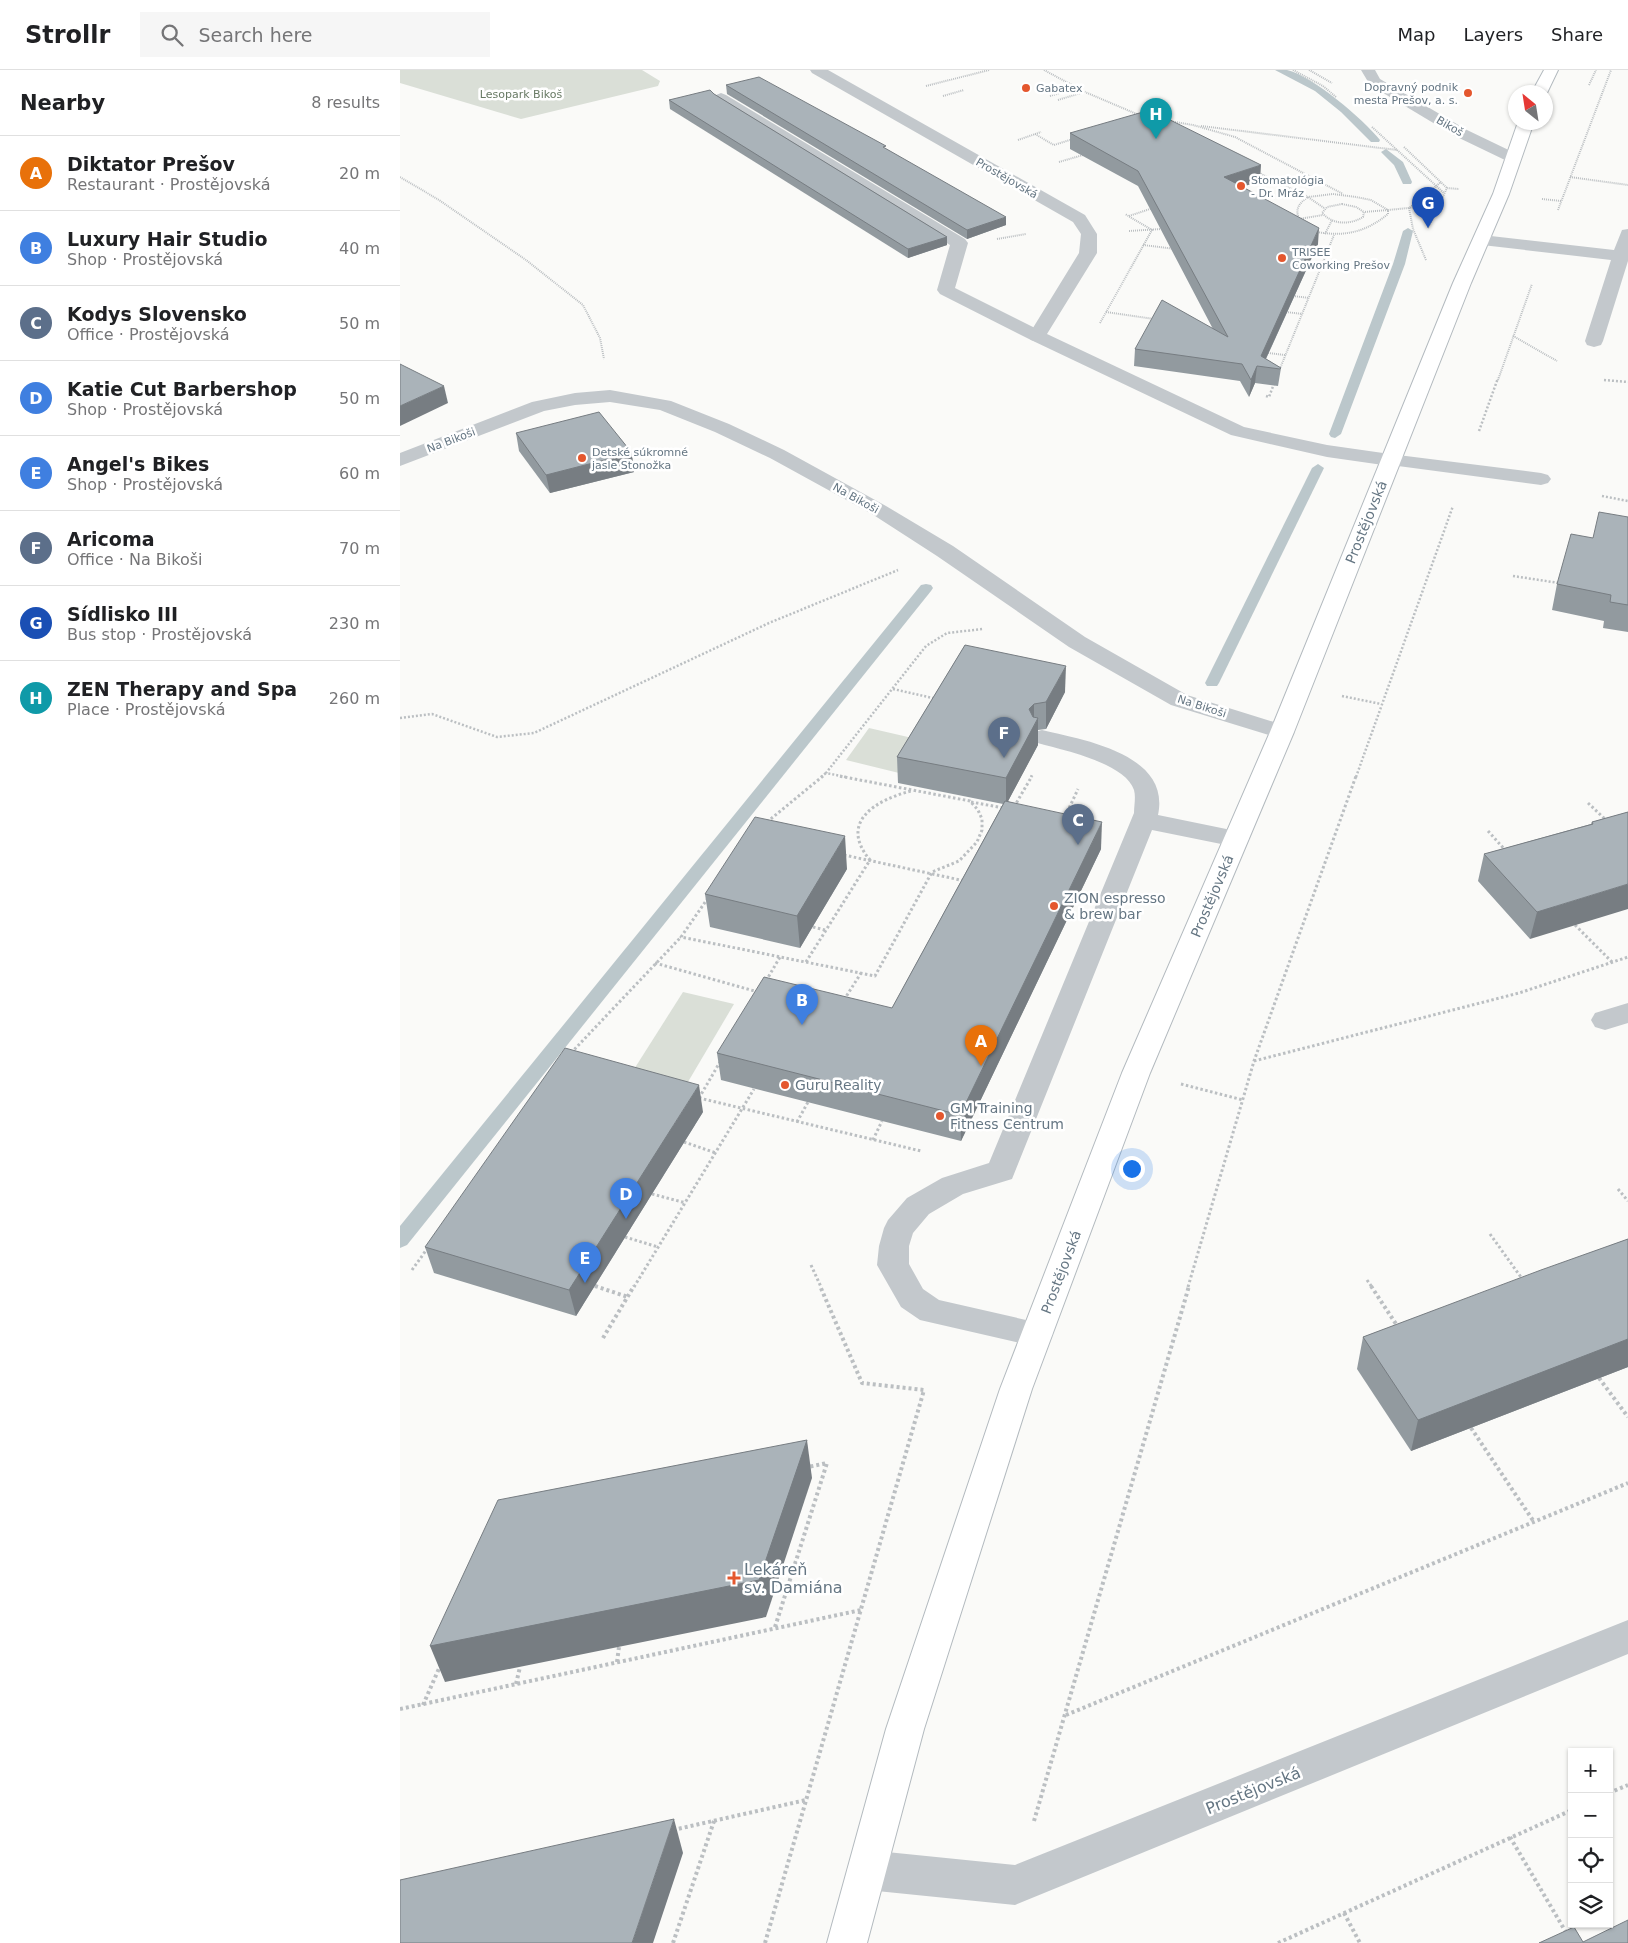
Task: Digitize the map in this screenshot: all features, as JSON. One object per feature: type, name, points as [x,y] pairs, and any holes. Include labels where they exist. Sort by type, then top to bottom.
[{"type":"street","name":"Prostějovská","points":[[817,70],[1079,219],[1090,234],[1088,253],[1037,336]]},
{"type":"street","name":"Bikoš","points":[[1368,70],[1375,82],[1461,133],[1513,158]]},
{"type":"street","points":[[1544,85],[1551,70]]},
{"type":"street","name":"Prostějovská","points":[[721,98],[959,243],[946,290],[1037,336],[1238,431],[1326,451],[1390,460]]},
{"type":"street","name":"Prostějovská","points":[[847,1943],[905,1729],[1016,1389],[1136,1073],[1282,732],[1462,283],[1501,194],[1523,130]]},
{"type":"street","points":[[1594,341],[1628,234]]},
{"type":"street","points":[[1482,240],[1621,256]]},
{"type":"street","name":"Na Bikoši","points":[[400,460],[539,406],[575,399],[610,396],[664,405],[722,428],[777,454],[871,506],[945,551],[1077,642],[1179,700],[1282,732]]},
{"type":"street","points":[[1390,460],[1541,479]]},
{"type":"street","points":[[1037,1334],[931,1311],[912,1298],[893,1266],[894,1246],[899,1228],[918,1206],[953,1186],[1001,1170],[1146,813],[1146,790],[1136,772],[1095,752],[1042,736]]},
{"type":"street","points":[[1143,820],[1236,839]]},
{"type":"street","name":"Prostějovská","points":[[867,1870],[1015,1885],[1628,1638]]},
{"type":"path","points":[[924,87],[989,70]]},
{"type":"path","points":[[1044,70],[1084,92],[1140,115]]},
{"type":"path","points":[[1293,70],[1323,86],[1338,98]]},
{"type":"path","points":[[1591,84],[1596,70]]},
{"type":"path","points":[[1015,1885],[1254,1061],[1570,177],[1611,70]]},
{"type":"path","points":[[1050,96],[1077,88]]},
{"type":"path","points":[[1058,100],[1084,92]]},
{"type":"path","points":[[1166,120],[1397,150]]},
{"type":"path","points":[[1366,123],[1444,193]]},
{"type":"path","points":[[1193,124],[1235,137],[1345,195]]},
{"type":"path","points":[[1035,134],[1054,145],[1073,139]]},
{"type":"path","points":[[1252,169],[1308,197],[1324,208],[1343,204],[1358,208],[1364,212],[1439,206]]},
{"type":"path","points":[[1252,177],[1260,174]]},
{"type":"path","points":[[400,177],[439,200],[526,260],[583,305],[600,338],[610,396]]},
{"type":"path","points":[[1570,177],[1628,185]]},
{"type":"path","points":[[1409,208],[1441,182]]},
{"type":"path","points":[[1302,222],[1296,212],[1301,202],[1308,197],[1345,195],[1371,200],[1388,210]]},
{"type":"path","points":[[1129,216],[1160,205]]},
{"type":"path","points":[[1323,215],[1324,208]]},
{"type":"path","points":[[1409,208],[1413,229],[1432,274],[1462,283]]},
{"type":"path","points":[[1316,232],[1334,235],[1352,234],[1374,226],[1388,214],[1388,210]]},
{"type":"path","points":[[1293,219],[1323,215],[1332,220],[1355,221],[1363,217],[1364,212]]},
{"type":"path","points":[[1325,234],[1332,220]]},
{"type":"path","points":[[1152,230],[1160,229]]},
{"type":"path","points":[[1279,372],[1334,235]]},
{"type":"path","points":[[1143,245],[1183,250]]},
{"type":"path","points":[[1307,263],[1322,265]]},
{"type":"path","points":[[1293,296],[1309,298]]},
{"type":"path","points":[[1106,312],[1159,320]]},
{"type":"path","points":[[1286,312],[1302,314]]},
{"type":"path","points":[[1268,353],[1286,355]]},
{"type":"path","points":[[1259,395],[1269,396],[1275,380]]},
{"type":"path","points":[[1602,496],[1628,501]]},
{"type":"path","points":[[400,718],[432,714],[497,737],[534,733],[769,623],[945,551]]},
{"type":"path","points":[[1513,576],[1559,584]]},
{"type":"path","points":[[766,823],[826,773],[926,646],[947,633],[970,629],[1061,631]]},
{"type":"path","points":[[893,689],[938,699]]},
{"type":"path","points":[[1012,810],[1036,770]]},
{"type":"path","points":[[826,773],[1021,811]]},
{"type":"path","points":[[1071,822],[1063,820],[1080,786]]},
{"type":"path","points":[[870,860],[858,841],[861,820],[870,809],[882,800],[914,790]]},
{"type":"path","points":[[681,937],[875,976],[932,872],[959,861],[977,842],[982,830],[982,820],[978,810],[970,801]]},
{"type":"path","points":[[1588,802],[1608,822]]},
{"type":"path","points":[[1488,831],[1507,852]]},
{"type":"path","points":[[842,855],[932,872],[967,881]]},
{"type":"path","points":[[806,962],[870,860]]},
{"type":"path","points":[[566,1062],[571,1053],[681,937],[713,890]]},
{"type":"path","points":[[1575,925],[1612,962]]},
{"type":"path","points":[[813,927],[825,930]]},
{"type":"path","points":[[755,1000],[780,957]]},
{"type":"path","points":[[1254,1061],[1519,993],[1628,957]]},
{"type":"path","points":[[655,964],[760,992]]},
{"type":"path","points":[[841,1004],[861,973]]},
{"type":"path","points":[[699,1098],[722,1058]]},
{"type":"path","points":[[603,1338],[754,1089]]},
{"type":"path","points":[[690,1096],[1001,1170]]},
{"type":"path","points":[[797,1122],[808,1102]]},
{"type":"path","points":[[873,1140],[882,1121]]},
{"type":"path","points":[[684,1142],[716,1153]]},
{"type":"path","points":[[1618,1189],[1628,1201]]},
{"type":"path","points":[[652,1194],[686,1202]]},
{"type":"path","points":[[1490,1234],[1528,1286]]},
{"type":"path","points":[[625,1237],[658,1247]]},
{"type":"path","points":[[412,1270],[429,1248]]},
{"type":"path","points":[[765,1943],[924,1390],[862,1383],[811,1265]]},
{"type":"path","points":[[1367,1280],[1403,1333]]},
{"type":"path","points":[[595,1286],[628,1297]]},
{"type":"path","points":[[1599,1378],[1628,1417]]},
{"type":"path","points":[[1471,1428],[1534,1522]]},
{"type":"path","points":[[775,1627],[827,1463],[798,1469]]},
{"type":"path","points":[[1065,1715],[1628,1483]]},
{"type":"path","points":[[400,1709],[861,1610]]},
{"type":"path","points":[[617,1662],[619,1647]]},
{"type":"path","points":[[423,1704],[442,1660]]},
{"type":"path","points":[[516,1684],[520,1667]]},
{"type":"path","points":[[1613,1791],[1628,1785]]},
{"type":"path","points":[[667,1831],[806,1799]]},
{"type":"path","points":[[1278,1943],[1568,1812]]},
{"type":"path","points":[[673,1943],[714,1821]]},
{"type":"path","points":[[1510,1837],[1573,1943]]},
{"type":"path","points":[[1344,1913],[1360,1943]]},
{"type":"green space","name":"Lesopark Bikoš","points":[[400,70],[642,70],[660,81],[658,86],[521,119],[400,83]]},
{"type":"green space","points":[[869,728],[921,740],[899,773],[846,760]]},
{"type":"green space","points":[[683,992],[734,1004],[685,1087],[631,1074]]},
{"type":"building","points":[[759,77],[886,146],[883,147],[1006,217],[967,230],[726,85]]},
{"type":"building","points":[[710,90],[947,237],[908,249],[669,100]]},
{"type":"building","points":[[1150,110],[1261,165],[1224,177],[1319,228],[1261,356],[1280,369],[1257,366],[1251,380],[1242,364],[1135,349],[1162,300],[1228,337],[1138,171],[1070,133]]},
{"type":"building","points":[[400,364],[444,386],[400,406]]},
{"type":"building","points":[[599,412],[632,453],[546,475],[516,433]]},
{"type":"building","points":[[1599,512],[1628,517],[1628,605],[1610,602],[1611,595],[1557,584],[1571,534],[1593,538]]},
{"type":"building","points":[[965,645],[1066,666],[1046,702],[1034,704],[1029,709],[1033,717],[1038,718],[1006,778],[897,757]]},
{"type":"building","points":[[1005,801],[1102,822],[960,1115],[717,1053],[764,977],[892,1008]]},
{"type":"building","points":[[1628,812],[1628,884],[1537,912],[1484,854],[1593,824],[1592,822]]},
{"type":"building","points":[[755,817],[845,836],[797,916],[705,894]]},
{"type":"building","points":[[565,1048],[699,1085],[569,1290],[425,1247]]},
{"type":"building","points":[[1628,1239],[1628,1339],[1418,1420],[1363,1337],[1541,1270]]},
{"type":"building","points":[[807,1440],[759,1580],[430,1646],[498,1500]]},
{"type":"building","points":[[674,1819],[632,1943],[400,1943],[400,1880]]},
{"type":"building","points":[[1628,1920],[1628,1943],[1539,1943],[1572,1928],[1575,1928],[1583,1942]]},
{"type":"waterway","points":[[1280,70],[1318,89],[1344,110],[1375,140]]},
{"type":"waterway","points":[[1386,152],[1399,164],[1407,182]]},
{"type":"waterway","points":[[1335,434],[1399,264],[1408,231]]},
{"type":"waterway","points":[[1212,683],[1318,468]]},
{"type":"waterway","points":[[400,1240],[926,588]]},
{"type":"place","name":"Gabatex","points":[[1026,88]]},
{"type":"place","name":"Dopravný podnik mesta Prešov, a. s.","points":[[1468,93]]},
{"type":"place","name":"ZEN Therapy and Spa","points":[[1156,139]]},
{"type":"place","name":"Stomatológia - Dr. Mráz","points":[[1241,186]]},
{"type":"place","name":"Sídlisko III","points":[[1428,228]]},
{"type":"place","name":"TRISEE Coworking Prešov","points":[[1282,258]]},
{"type":"place","name":"Detské súkromné jasle Stonožka","points":[[582,458]]},
{"type":"place","name":"Aricoma","points":[[1004,758]]},
{"type":"place","name":"Kodys Slovensko","points":[[1078,845]]},
{"type":"place","name":"ZION espresso & brew bar","points":[[1054,906]]},
{"type":"place","name":"Luxury Hair Studio","points":[[802,1025]]},
{"type":"place","name":"Diktator Prešov","points":[[981,1066]]},
{"type":"place","name":"Guru Reality","points":[[785,1085]]},
{"type":"place","name":"GM Training Fitness Centrum","points":[[940,1116]]},
{"type":"place","name":"Katie Cut Barbershop","points":[[626,1219]]},
{"type":"place","name":"Angel's Bikes","points":[[585,1283]]},
{"type":"place","name":"Lekáreň sv. Damiána","points":[[734,1578]]}]
